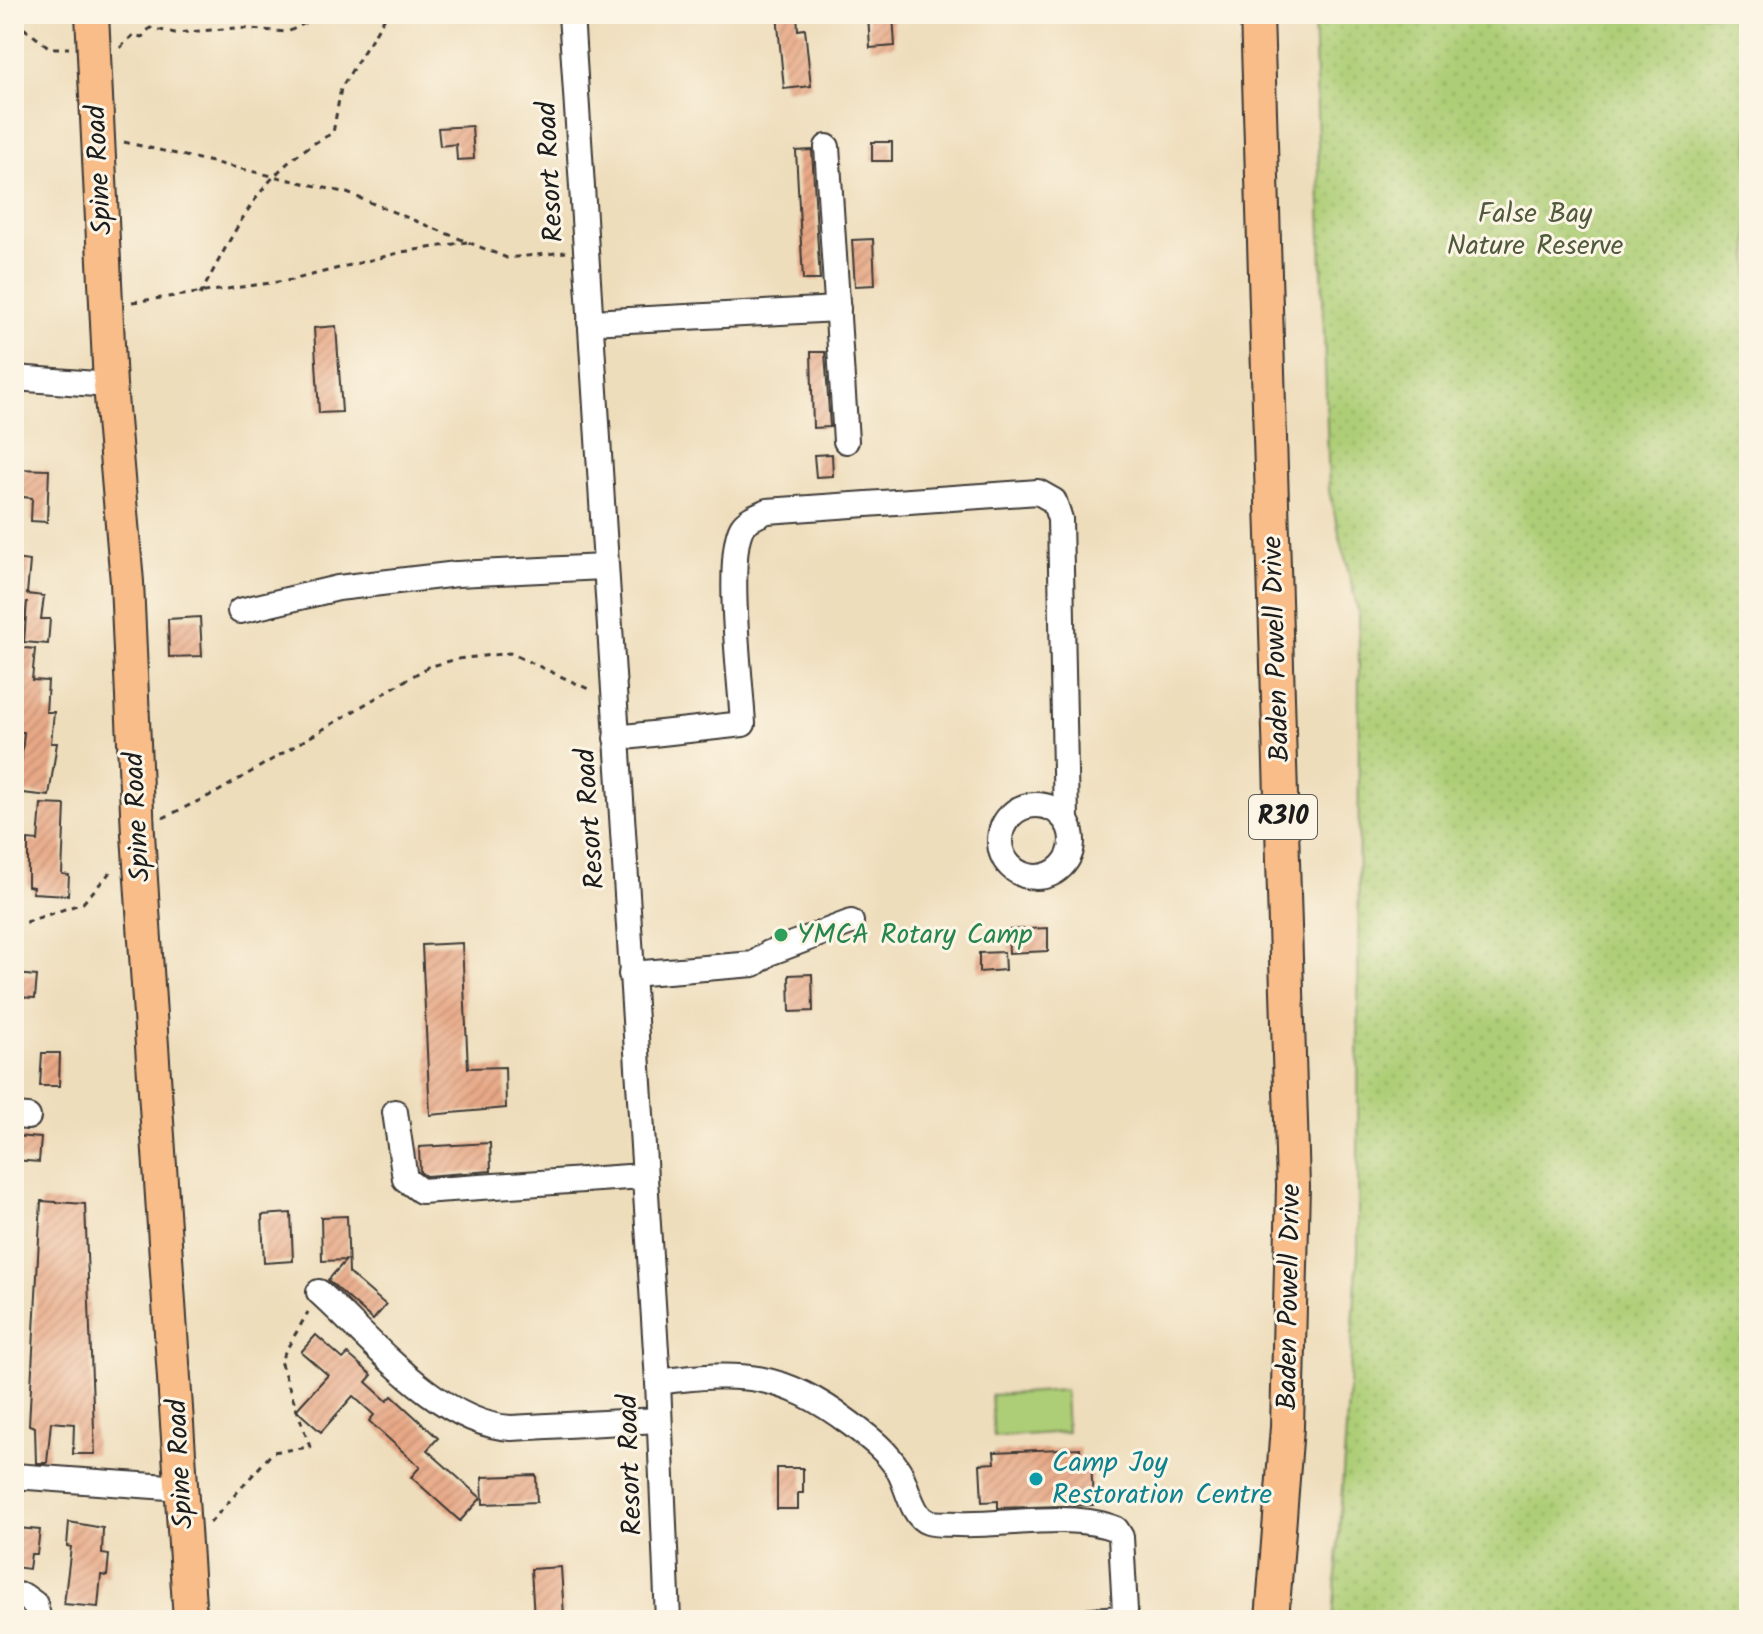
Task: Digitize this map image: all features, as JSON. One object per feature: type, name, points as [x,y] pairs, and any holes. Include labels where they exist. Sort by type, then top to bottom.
[{"type":"main road","name":"Spine Road","points":[[92,14],[110,385],[127,582],[138,834],[190,1620]]},
{"type":"main road","name":"Baden Powell Drive","points":[[1257,14],[1293,1186],[1288,1416],[1272,1620]]},
{"type":"street","name":"Resort Road","points":[[571,14],[658,1382],[668,1620]]},
{"type":"street","points":[[827,147],[846,441]]},
{"type":"street","points":[[590,322],[838,309]]},
{"type":"street","points":[[14,378],[110,385]]},
{"type":"street","points":[[616,738],[743,724],[735,571],[737,539],[744,523],[767,511],[1038,492],[1054,501],[1060,519],[1055,594],[1066,820]]},
{"type":"street","points":[[240,611],[352,586],[457,574],[604,567]]},
{"type":"street","points":[[631,974],[754,964],[769,953],[851,922]]},
{"type":"street","points":[[395,1112],[405,1179],[421,1191],[643,1176]]},
{"type":"street","points":[[319,1292],[435,1398],[472,1420],[491,1427],[511,1428],[659,1420]]},
{"type":"street","points":[[658,1382],[708,1375],[757,1377],[799,1390],[880,1446],[907,1485],[917,1513],[929,1522],[984,1525],[1072,1521],[1116,1529],[1121,1537],[1125,1611],[1121,1618],[1092,1620]]},
{"type":"street","points":[[14,1476],[182,1488]]},
{"type":"street","points":[[14,1595],[29,1599],[39,1616]]},
{"type":"path","points":[[14,21],[50,48],[112,55],[133,35],[142,37],[150,28],[175,33],[237,28],[288,32],[322,14]]},
{"type":"path","points":[[200,295],[246,211],[271,176],[309,145],[333,133],[341,88],[387,14]]},
{"type":"path","points":[[98,135],[347,193],[507,258],[585,250]]},
{"type":"path","points":[[107,304],[200,295],[467,242]]},
{"type":"path","points":[[14,926],[83,903],[138,834],[209,796],[428,667],[457,659],[510,653],[581,687],[612,696]]},
{"type":"path","points":[[182,1488],[211,1524],[273,1452],[310,1447],[280,1361],[319,1292]]},
{"type":"green space","name":"False Bay Nature Reserve","points":[[1314,14],[1749,14],[1749,1620],[1333,1620],[1358,1252],[1359,615],[1329,491]]},
{"type":"green space","points":[[1065,1390],[1067,1432],[994,1437],[991,1395]]},
{"type":"building","points":[[777,14],[797,14],[798,30],[805,29],[811,86],[784,89]]},
{"type":"building","points":[[868,14],[893,14],[895,46],[870,48]]},
{"type":"building","points":[[472,126],[474,159],[457,160],[456,144],[440,146],[438,128]]},
{"type":"building","points":[[872,142],[892,142],[892,161],[872,161]]},
{"type":"building","points":[[812,150],[820,280],[803,280],[796,151]]},
{"type":"building","points":[[873,239],[875,285],[855,286],[852,240]]},
{"type":"building","points":[[336,326],[342,412],[319,413],[314,328]]},
{"type":"building","points":[[811,352],[825,352],[830,427],[813,428]]},
{"type":"building","points":[[832,454],[833,476],[816,477],[814,455]]},
{"type":"building","points":[[14,469],[49,470],[47,522],[31,521],[32,498],[14,496]]},
{"type":"building","points":[[14,559],[30,561],[27,594],[44,596],[41,619],[50,619],[48,644],[24,642],[27,601],[25,621],[14,620]]},
{"type":"building","points":[[200,617],[202,656],[169,657],[168,619]]},
{"type":"building","points":[[14,647],[35,649],[32,680],[48,681],[46,712],[54,712],[51,743],[57,743],[49,796],[14,792],[15,776],[20,776],[24,732],[14,732]]},
{"type":"building","points":[[41,804],[65,805],[62,874],[69,875],[68,895],[32,893],[33,887],[28,886],[28,840],[38,841]]},
{"type":"building","points":[[1048,928],[1048,951],[1009,953],[1008,930]]},
{"type":"building","points":[[462,943],[468,1068],[505,1067],[506,1108],[430,1115],[422,945]]},
{"type":"building","points":[[1004,952],[1005,970],[979,972],[979,953]]},
{"type":"building","points":[[14,974],[37,976],[35,998],[14,997]]},
{"type":"building","points":[[812,974],[813,1011],[790,1012],[789,975]]},
{"type":"building","points":[[42,1053],[60,1053],[59,1086],[40,1086]]},
{"type":"building","points":[[14,1136],[41,1138],[39,1162],[14,1160]]},
{"type":"building","points":[[490,1143],[491,1171],[426,1176],[420,1172],[419,1147]]},
{"type":"building","points":[[41,1201],[85,1204],[95,1454],[73,1454],[74,1424],[51,1422],[47,1463],[36,1463],[35,1427],[29,1425]]},
{"type":"building","points":[[291,1213],[293,1261],[264,1263],[262,1215]]},
{"type":"building","points":[[347,1216],[349,1273],[386,1305],[373,1320],[328,1280],[346,1260],[322,1261],[321,1217]]},
{"type":"building","points":[[316,1335],[343,1359],[348,1354],[372,1375],[366,1382],[387,1401],[392,1396],[438,1438],[427,1450],[481,1498],[460,1521],[411,1477],[420,1467],[369,1421],[374,1415],[353,1396],[321,1432],[296,1410],[328,1375],[301,1352]]},
{"type":"building","name":"Camp Joy Restoration Centre","points":[[1080,1448],[1080,1458],[1091,1458],[1093,1505],[998,1508],[998,1501],[982,1502],[980,1464],[995,1463],[994,1452]]},
{"type":"building","points":[[777,1468],[803,1468],[803,1493],[798,1493],[798,1509],[777,1509]]},
{"type":"building","points":[[536,1475],[537,1502],[483,1504],[482,1477]]},
{"type":"building","points":[[69,1522],[103,1528],[102,1554],[109,1555],[107,1576],[101,1575],[98,1607],[64,1604],[71,1547],[67,1546]]},
{"type":"building","points":[[17,1528],[40,1530],[37,1554],[31,1554],[29,1569],[14,1567]]},
{"type":"building","points":[[561,1567],[564,1616],[534,1618],[531,1569]]},
{"type":"place","name":"YMCA Rotary Camp","points":[[781,935]]},
{"type":"place","name":"Camp Joy Restoration Centre","points":[[1036,1479]]}]
